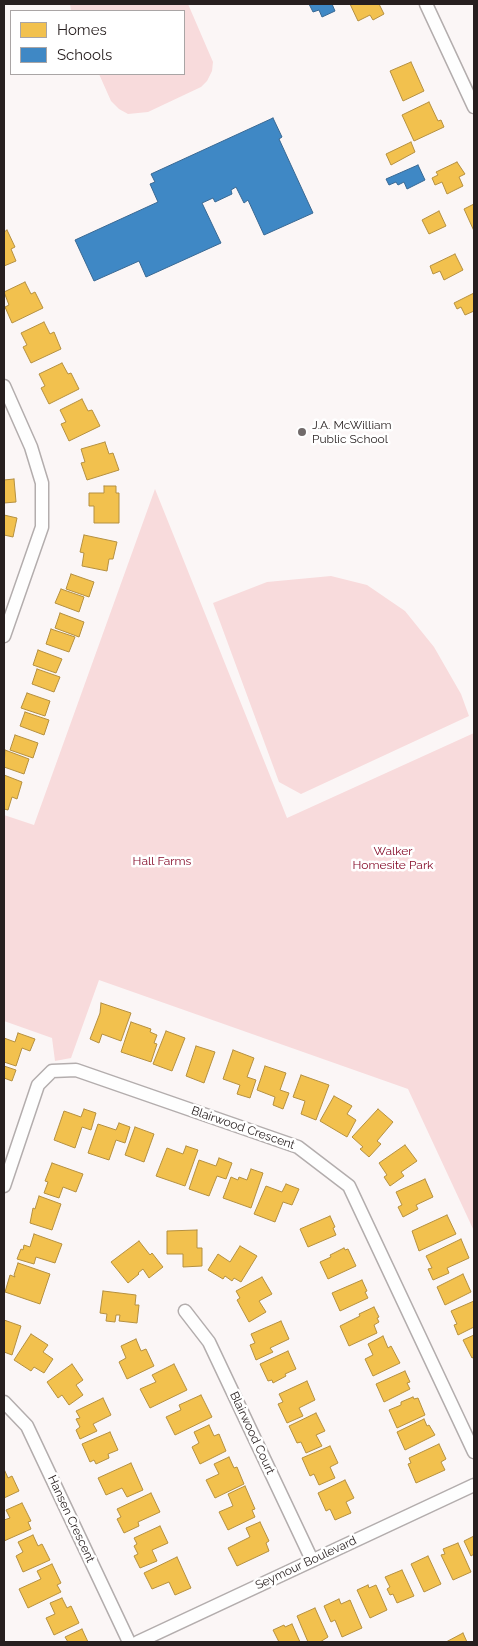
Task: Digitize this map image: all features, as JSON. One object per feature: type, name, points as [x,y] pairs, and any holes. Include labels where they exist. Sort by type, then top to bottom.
[{"type":"street","points":[[426,4],[474,106]]},
{"type":"street","points":[[4,386],[31,447],[42,483],[42,527],[4,636]]},
{"type":"street","name":"Blairwood Crescent","points":[[4,1186],[38,1086],[52,1071],[76,1070],[298,1146],[349,1186],[474,1452]]},
{"type":"street","name":"Blairwood Court","points":[[185,1311],[209,1342],[312,1560]]},
{"type":"street","name":"Hansen Crescent","points":[[4,1402],[27,1426],[129,1642]]},
{"type":"street","name":"Seymour Boulevard","points":[[138,1642],[474,1485]]},
{"type":"green space","points":[[70,4],[188,4],[213,62],[212,71],[207,81],[201,87],[148,112],[128,114],[111,101],[99,75],[185,75],[185,10],[71,10]]},
{"type":"green space","name":"Hall Farms","points":[[155,489],[287,818],[474,733],[474,1231],[408,1089],[99,980],[71,1058],[55,1061],[52,1038],[4,1021],[4,815],[34,825]]},
{"type":"green space","points":[[331,576],[367,585],[405,611],[434,647],[461,694],[469,716],[301,794],[279,782],[213,603],[267,582]]},
{"type":"building: Homes","points":[[350,4],[379,4],[384,14],[373,20],[370,15],[358,21]]},
{"type":"building: Homes","points":[[411,62],[424,91],[403,101],[390,71]]},
{"type":"building: Homes","points":[[429,102],[438,121],[441,120],[444,127],[414,141],[402,115]]},
{"type":"building: Homes","points":[[411,142],[415,152],[391,165],[386,154]]},
{"type":"building: Homes","points":[[457,162],[465,174],[459,177],[463,186],[447,194],[442,182],[435,185],[432,178],[438,175],[436,172]]},
{"type":"building: Homes","points":[[474,204],[474,231],[464,209]]},
{"type":"building: Homes","points":[[439,211],[446,226],[429,234],[422,220]]},
{"type":"building: Homes","points":[[7,230],[15,247],[11,249],[16,261],[4,266],[4,232]]},
{"type":"building: Homes","points":[[455,254],[463,270],[444,280],[440,271],[433,274],[430,266]]},
{"type":"building: Homes","points":[[25,282],[31,294],[35,292],[43,308],[12,323],[5,307],[9,305],[4,292]]},
{"type":"building: Homes","points":[[474,293],[474,311],[465,315],[461,307],[457,309],[454,303]]},
{"type":"building: Homes","points":[[44,322],[50,334],[54,332],[61,349],[31,363],[23,347],[27,345],[21,333]]},
{"type":"building: Homes","points":[[62,363],[68,374],[71,373],[79,389],[49,404],[41,388],[45,386],[39,374]]},
{"type":"building: Homes","points":[[82,399],[88,411],[92,410],[100,426],[69,441],[61,424],[66,422],[60,410]]},
{"type":"building: Homes","points":[[105,442],[109,454],[113,453],[119,470],[87,480],[81,463],[85,462],[81,449]]},
{"type":"building: Homes","points":[[14,479],[16,502],[4,503],[4,480]]},
{"type":"building: Homes","points":[[104,486],[116,486],[116,493],[119,493],[119,523],[94,523],[94,506],[89,506],[89,493],[104,493]]},
{"type":"building: Homes","points":[[4,515],[17,518],[13,537],[4,535]]},
{"type":"building: Homes","points":[[84,535],[117,542],[113,559],[109,559],[107,571],[82,566],[84,553],[80,552]]},
{"type":"building: Homes","points":[[71,574],[94,582],[89,597],[66,589]]},
{"type":"building: Homes","points":[[61,589],[84,597],[79,612],[55,603]]},
{"type":"building: Homes","points":[[60,613],[84,622],[79,637],[55,628]]},
{"type":"building: Homes","points":[[51,629],[75,637],[69,652],[46,644]]},
{"type":"building: Homes","points":[[38,650],[62,659],[56,673],[33,665]]},
{"type":"building: Homes","points":[[37,669],[60,677],[54,692],[32,684]]},
{"type":"building: Homes","points":[[27,693],[50,701],[45,716],[21,708]]},
{"type":"building: Homes","points":[[25,712],[49,720],[44,735],[20,726]]},
{"type":"building: Homes","points":[[15,735],[38,743],[33,758],[10,750]]},
{"type":"building: Homes","points":[[5,750],[29,759],[24,774],[4,767]]},
{"type":"building: Homes","points":[[4,775],[22,782],[17,799],[12,797],[8,810],[4,809]]},
{"type":"building: Homes","points":[[101,1003],[131,1013],[121,1041],[102,1034],[99,1043],[90,1039],[100,1013]]},
{"type":"building: Homes","points":[[131,1022],[151,1029],[150,1032],[157,1035],[154,1043],[157,1044],[151,1062],[121,1052]]},
{"type":"building: Homes","points":[[166,1031],[185,1038],[172,1071],[153,1064]]},
{"type":"building: Homes","points":[[18,1033],[35,1039],[30,1051],[22,1048],[16,1066],[4,1062],[4,1038],[15,1042]]},
{"type":"building: Homes","points":[[196,1046],[215,1052],[204,1083],[186,1076]]},
{"type":"building: Homes","points":[[233,1050],[254,1058],[247,1077],[256,1080],[250,1098],[237,1094],[240,1085],[223,1079]]},
{"type":"building: Homes","points":[[4,1066],[16,1070],[12,1081],[4,1078]]},
{"type":"building: Homes","points":[[265,1066],[286,1073],[280,1090],[289,1093],[283,1109],[273,1105],[275,1097],[257,1090]]},
{"type":"building: Homes","points":[[301,1075],[329,1085],[316,1120],[301,1114],[305,1101],[293,1097]]},
{"type":"building: Homes","points":[[334,1096],[352,1106],[347,1114],[356,1120],[347,1137],[320,1121]]},
{"type":"building: Homes","points":[[84,1109],[96,1113],[91,1130],[82,1127],[75,1148],[54,1140],[64,1111],[81,1117]]},
{"type":"building: Homes","points":[[378,1109],[393,1122],[377,1141],[381,1144],[369,1157],[360,1149],[363,1147],[352,1137]]},
{"type":"building: Homes","points":[[119,1123],[130,1127],[125,1143],[116,1140],[109,1160],[88,1153],[98,1124],[116,1130]]},
{"type":"building: Homes","points":[[135,1127],[154,1134],[144,1162],[125,1155]]},
{"type":"building: Homes","points":[[405,1145],[417,1161],[401,1172],[404,1176],[390,1186],[384,1177],[387,1175],[379,1163]]},
{"type":"building: Homes","points":[[186,1146],[198,1150],[185,1186],[156,1176],[167,1148],[183,1154]]},
{"type":"building: Homes","points":[[219,1158],[232,1163],[226,1179],[217,1176],[209,1196],[189,1189],[199,1160],[216,1166]]},
{"type":"building: Homes","points":[[52,1163],[83,1174],[76,1192],[63,1187],[59,1198],[44,1193],[48,1182],[45,1181]]},
{"type":"building: Homes","points":[[251,1169],[263,1173],[251,1208],[223,1198],[231,1177],[238,1180],[239,1177],[247,1180]]},
{"type":"building: Homes","points":[[425,1179],[433,1197],[416,1205],[418,1209],[403,1217],[398,1207],[402,1205],[396,1192]]},
{"type":"building: Homes","points":[[286,1184],[299,1189],[292,1205],[283,1202],[275,1222],[254,1214],[266,1186],[282,1192]]},
{"type":"building: Homes","points":[[39,1196],[61,1204],[52,1230],[30,1223],[33,1208],[35,1209]]},
{"type":"building: Homes","points":[[447,1215],[456,1234],[419,1251],[412,1231]]},
{"type":"building: Homes","points":[[330,1216],[336,1235],[308,1247],[300,1229]]},
{"type":"building: Homes","points":[[197,1230],[197,1248],[202,1248],[202,1266],[183,1267],[183,1254],[167,1254],[167,1231]]},
{"type":"building: Homes","points":[[34,1234],[62,1244],[55,1263],[36,1257],[34,1264],[17,1259],[24,1245],[30,1247]]},
{"type":"building: Homes","points":[[461,1239],[469,1258],[447,1268],[449,1273],[433,1280],[428,1269],[432,1268],[426,1256]]},
{"type":"building: Homes","points":[[139,1241],[163,1267],[149,1278],[143,1269],[128,1283],[111,1262]]},
{"type":"building: Homes","points":[[240,1246],[257,1256],[241,1282],[234,1278],[232,1281],[225,1276],[223,1279],[208,1270],[218,1254],[230,1262]]},
{"type":"building: Homes","points":[[344,1248],[345,1250],[348,1249],[356,1266],[328,1279],[320,1262]]},
{"type":"building: Homes","points":[[18,1263],[50,1274],[40,1304],[5,1292],[10,1275],[15,1277]]},
{"type":"building: Homes","points":[[463,1274],[471,1292],[445,1305],[437,1287]]},
{"type":"building: Homes","points":[[262,1277],[272,1294],[259,1301],[266,1312],[249,1322],[237,1300],[240,1298],[236,1291]]},
{"type":"building: Homes","points":[[362,1280],[368,1298],[340,1311],[332,1293]]},
{"type":"building: Homes","points":[[103,1291],[136,1295],[135,1305],[139,1305],[137,1323],[119,1321],[120,1315],[116,1315],[115,1322],[106,1321],[107,1314],[100,1313]]},
{"type":"building: Homes","points":[[474,1301],[474,1327],[458,1335],[454,1325],[457,1324],[451,1311]]},
{"type":"building: Homes","points":[[374,1307],[379,1317],[377,1318],[379,1322],[374,1325],[377,1333],[349,1346],[340,1326]]},
{"type":"building: Homes","points":[[4,1320],[21,1326],[12,1355],[4,1352]]},
{"type":"building: Homes","points":[[281,1321],[289,1339],[270,1348],[273,1352],[256,1360],[250,1345],[255,1343],[251,1334]]},
{"type":"building: Homes","points":[[31,1334],[48,1345],[43,1352],[53,1359],[44,1373],[34,1367],[31,1371],[14,1360]]},
{"type":"building: Homes","points":[[474,1335],[474,1357],[472,1358],[463,1340]]},
{"type":"building: Homes","points":[[383,1336],[388,1348],[391,1346],[400,1363],[373,1376],[365,1359],[373,1355],[368,1344]]},
{"type":"building: Homes","points":[[136,1339],[141,1351],[146,1349],[154,1366],[127,1379],[119,1362],[126,1358],[121,1346]]},
{"type":"building: Homes","points":[[288,1351],[296,1369],[273,1383],[272,1380],[268,1381],[260,1364]]},
{"type":"building: Homes","points":[[72,1364],[83,1380],[76,1385],[83,1395],[69,1405],[62,1395],[58,1398],[47,1382]]},
{"type":"building: Homes","points":[[174,1364],[187,1390],[150,1408],[140,1389],[156,1382],[152,1375]]},
{"type":"building: Homes","points":[[405,1371],[410,1382],[407,1383],[410,1389],[384,1402],[376,1384]]},
{"type":"building: Homes","points":[[307,1381],[315,1400],[299,1408],[303,1416],[287,1423],[278,1404],[283,1402],[279,1394]]},
{"type":"building: Homes","points":[[201,1395],[212,1417],[175,1435],[166,1417],[181,1410],[179,1405]]},
{"type":"building: Homes","points":[[413,1397],[414,1399],[418,1398],[425,1415],[397,1428],[389,1410]]},
{"type":"building: Homes","points":[[103,1398],[111,1415],[93,1424],[97,1431],[80,1439],[76,1430],[80,1427],[76,1419],[80,1418],[76,1411]]},
{"type":"building: Homes","points":[[316,1413],[325,1431],[316,1435],[322,1446],[306,1453],[301,1442],[297,1443],[289,1426]]},
{"type":"building: Homes","points":[[424,1419],[435,1435],[405,1450],[397,1432]]},
{"type":"building: Homes","points":[[209,1425],[214,1436],[219,1434],[226,1451],[200,1464],[192,1447],[199,1443],[194,1432]]},
{"type":"building: Homes","points":[[110,1432],[118,1450],[108,1454],[109,1458],[96,1464],[94,1460],[90,1462],[82,1444]]},
{"type":"building: Homes","points":[[439,1444],[446,1459],[441,1462],[445,1470],[416,1483],[408,1464],[411,1463],[409,1458]]},
{"type":"building: Homes","points":[[330,1446],[338,1463],[330,1467],[335,1478],[319,1485],[314,1474],[310,1476],[302,1458]]},
{"type":"building: Homes","points":[[229,1457],[234,1468],[237,1467],[244,1484],[215,1498],[206,1480],[219,1474],[214,1464]]},
{"type":"building: Homes","points":[[131,1463],[143,1490],[127,1497],[122,1488],[106,1495],[98,1478]]},
{"type":"building: Homes","points":[[4,1469],[8,1478],[12,1476],[19,1491],[4,1498]]},
{"type":"building: Homes","points":[[345,1480],[354,1498],[346,1502],[351,1513],[335,1520],[330,1509],[326,1511],[318,1493]]},
{"type":"building: Homes","points":[[245,1486],[255,1509],[252,1510],[255,1517],[228,1530],[219,1512],[233,1506],[228,1494]]},
{"type":"building: Homes","points":[[151,1493],[160,1512],[138,1522],[139,1526],[124,1533],[117,1519],[121,1517],[117,1509]]},
{"type":"building: Homes","points":[[22,1503],[31,1521],[28,1522],[31,1529],[4,1541],[4,1520],[10,1518],[6,1510]]},
{"type":"building: Homes","points":[[260,1522],[269,1541],[266,1543],[269,1551],[237,1566],[228,1548],[250,1537],[246,1528]]},
{"type":"building: Homes","points":[[160,1526],[168,1543],[152,1550],[157,1561],[140,1568],[134,1556],[138,1554],[134,1546],[137,1544],[134,1538]]},
{"type":"building: Homes","points":[[33,1535],[38,1546],[42,1544],[50,1560],[23,1572],[16,1556],[23,1552],[18,1542]]},
{"type":"building: Homes","points":[[474,1536],[474,1554],[471,1556],[464,1541]]},
{"type":"building: Homes","points":[[458,1543],[471,1572],[453,1580],[441,1555],[445,1554],[443,1549]]},
{"type":"building: Homes","points":[[428,1556],[441,1584],[424,1592],[411,1564]]},
{"type":"building: Homes","points":[[177,1557],[191,1588],[175,1595],[169,1582],[152,1589],[144,1573]]},
{"type":"building: Homes","points":[[52,1564],[61,1583],[57,1585],[61,1592],[28,1608],[19,1589],[41,1579],[37,1571]]},
{"type":"building: Homes","points":[[402,1570],[414,1596],[397,1603],[393,1594],[390,1595],[387,1589],[390,1587],[385,1577]]},
{"type":"building: Homes","points":[[368,1585],[369,1588],[376,1585],[387,1610],[370,1618],[357,1590]]},
{"type":"building: Homes","points":[[62,1598],[67,1608],[71,1606],[79,1623],[54,1635],[46,1618],[55,1614],[50,1603]]},
{"type":"building: Homes","points":[[339,1599],[341,1604],[350,1600],[362,1628],[342,1637],[335,1620],[331,1622],[324,1606]]},
{"type":"building: Homes","points":[[315,1608],[328,1637],[320,1642],[308,1642],[297,1616]]},
{"type":"building: Homes","points":[[292,1624],[300,1642],[279,1642],[273,1630]]},
{"type":"building: Homes","points":[[82,1629],[88,1642],[68,1642],[65,1637]]},
{"type":"building: Homes","points":[[463,1633],[467,1642],[446,1642]]},
{"type":"building: Schools","points":[[309,4],[332,4],[335,11],[322,17],[319,10],[313,12]]},
{"type":"building: Schools","points":[[273,118],[282,137],[279,139],[313,213],[264,235],[248,200],[244,203],[236,187],[231,190],[232,194],[215,202],[213,198],[202,203],[221,243],[146,277],[139,261],[94,281],[75,240],[158,202],[150,184],[155,182],[151,174]]},
{"type":"building: Schools","points":[[418,165],[425,180],[407,189],[404,182],[398,185],[396,182],[389,185],[386,179]]},
{"type":"place","name":"J.A. McWilliam Public School","points":[[302,432]]},
{"type":"park label","name":"Walker Homesite Park","points":[[393,858]]}]
